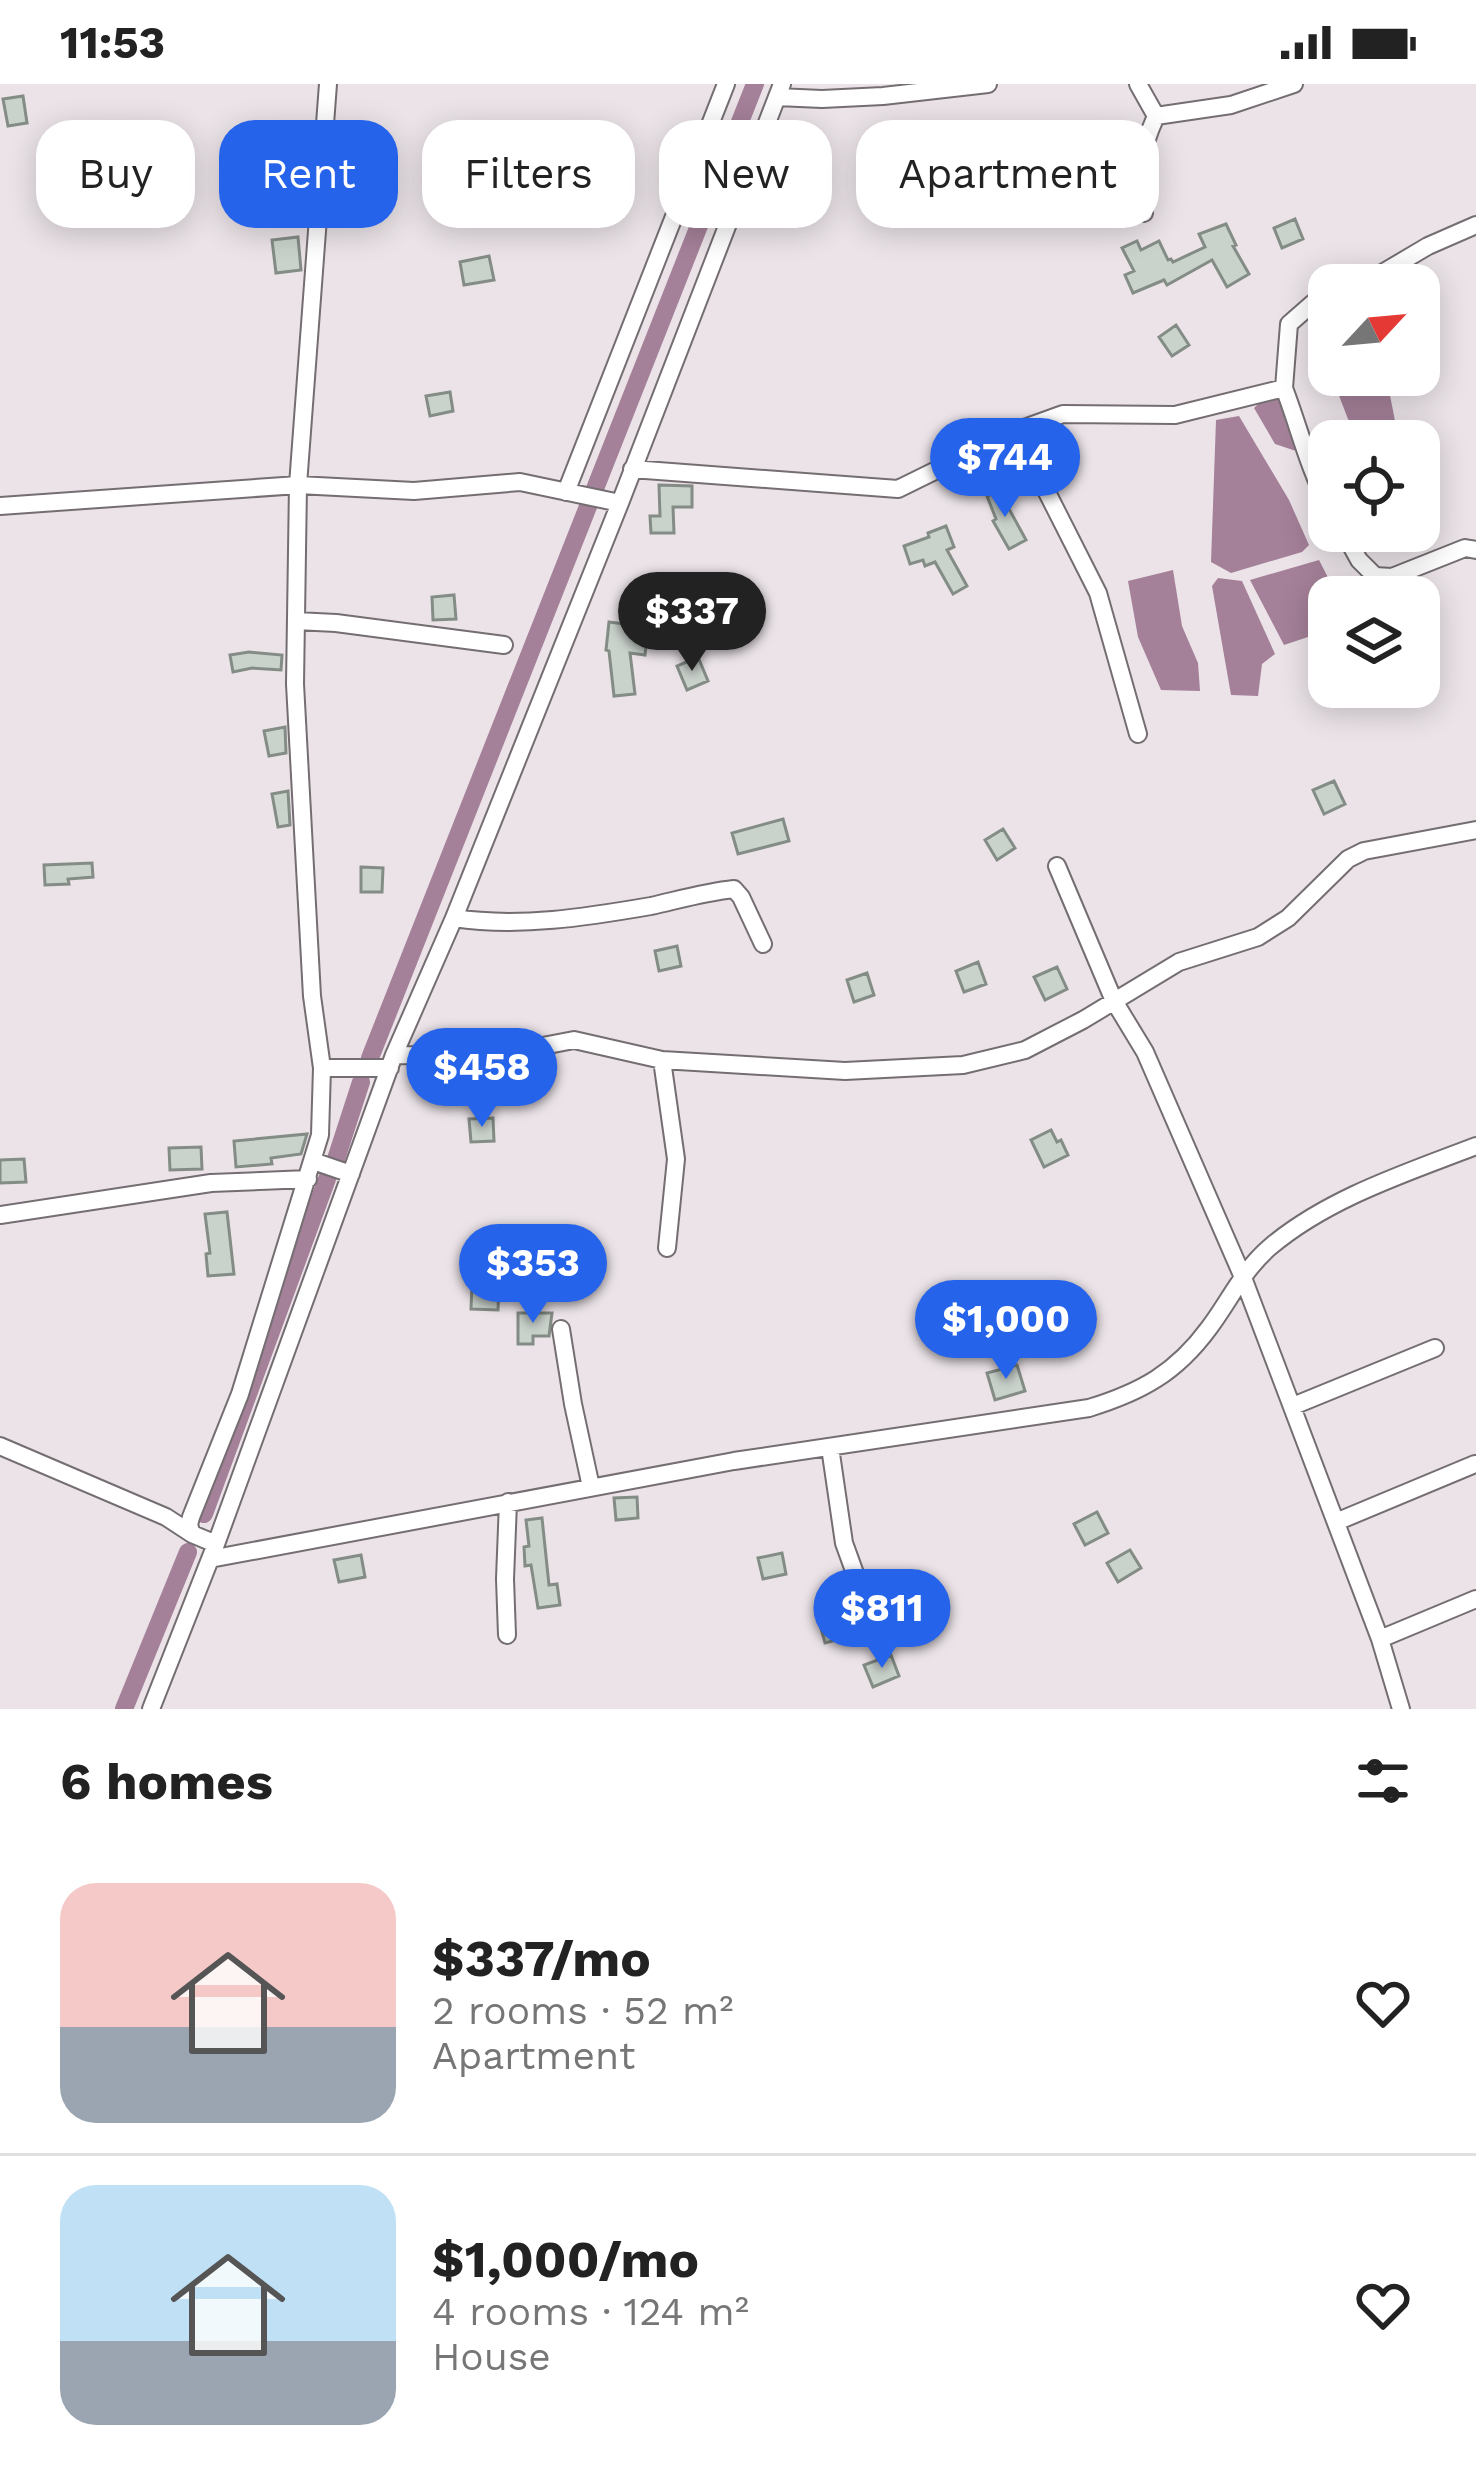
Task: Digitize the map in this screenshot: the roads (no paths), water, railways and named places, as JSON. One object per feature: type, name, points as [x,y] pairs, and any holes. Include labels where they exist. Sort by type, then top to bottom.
[{"type":"street","points":[[192,1534],[191,1517],[240,1394],[320,1135],[322,1068],[312,996],[295,684],[298,484],[328,84]]},
{"type":"street","points":[[566,492],[726,84]]},
{"type":"street","points":[[151,1709],[392,1062],[620,503],[780,91],[822,99],[988,84]]},
{"type":"street","points":[[1138,84],[1156,116]]},
{"type":"street","points":[[1156,116],[1231,105],[1294,84]]},
{"type":"street","points":[[1154,120],[1156,116]]},
{"type":"street","points":[[1398,264],[1476,225]]},
{"type":"street","points":[[1308,307],[1289,324],[1284,388],[1308,452]]},
{"type":"street","points":[[632,469],[898,489],[1016,431],[1063,414],[1175,415],[1284,388]]},
{"type":"street","points":[[1016,431],[1098,593],[1138,734]]},
{"type":"street","points":[[0,506],[298,484],[414,491],[520,482],[620,503]]},
{"type":"street","points":[[1355,552],[1375,576],[1392,577],[1465,548],[1476,550]]},
{"type":"street","points":[[296,621],[504,644]]},
{"type":"street","points":[[322,1068],[491,1056],[574,1040],[662,1060],[845,1071],[963,1066],[1025,1050],[1178,962],[1258,937],[1288,918],[1348,859],[1364,851],[1476,830]]},
{"type":"street","points":[[1057,866],[1114,1001],[1144,1052],[1242,1275],[1380,1639],[1401,1709]]},
{"type":"street","points":[[454,918],[484,923],[553,920],[734,889],[763,944]]},
{"type":"street","points":[[662,1060],[676,1159],[667,1247]]},
{"type":"street","points":[[213,1552],[1089,1408],[1124,1397],[1180,1361],[1209,1329],[1242,1275],[1270,1247],[1369,1188],[1476,1146]]},
{"type":"street","points":[[0,1215],[310,1170],[351,1174]]},
{"type":"street","points":[[561,1329],[591,1487]]},
{"type":"street","points":[[1293,1406],[1435,1348]]},
{"type":"street","points":[[0,1446],[166,1517],[213,1552]]},
{"type":"street","points":[[830,1447],[844,1543],[869,1612]]},
{"type":"street","points":[[1336,1522],[1475,1464]]},
{"type":"street","points":[[507,1635],[508,1502]]},
{"type":"street","points":[[1380,1639],[1476,1600]]},
{"type":"waterway","points":[[370,1058],[755,84]]},
{"type":"waterway","points":[[336,1159],[361,1082]]},
{"type":"waterway","points":[[204,1514],[327,1179]]},
{"type":"waterway","points":[[124,1709],[188,1552]]}]
